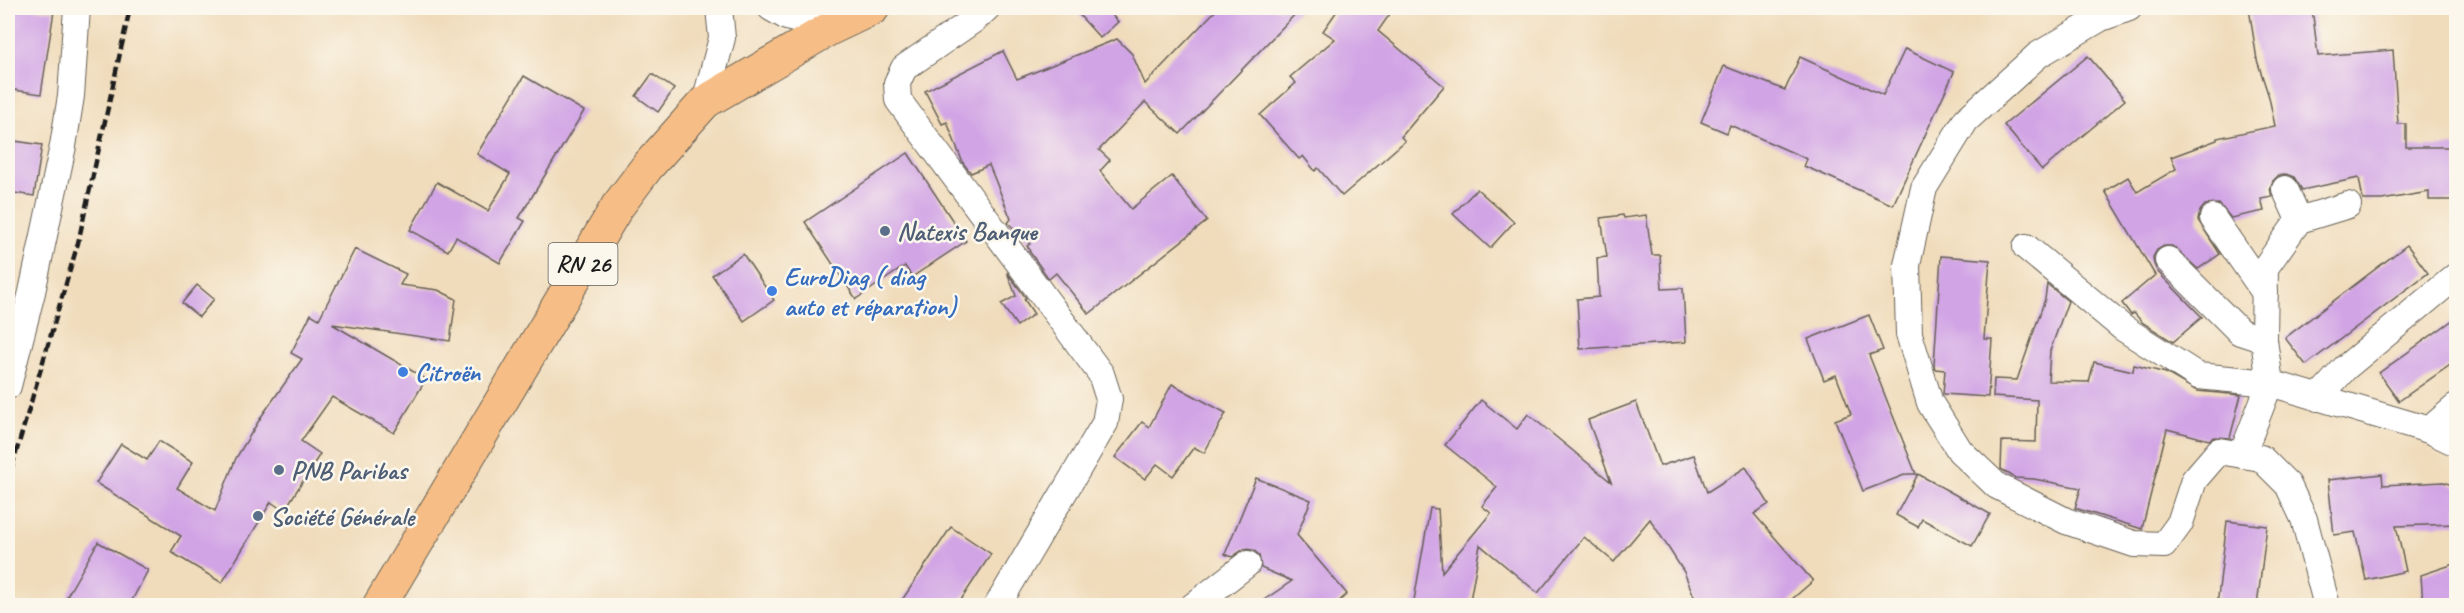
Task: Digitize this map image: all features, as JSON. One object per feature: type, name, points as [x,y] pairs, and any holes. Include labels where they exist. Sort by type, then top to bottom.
[{"type":"main road","name":"RN 26","points":[[379,606],[617,207],[647,167],[705,102],[829,29],[873,8]]},
{"type":"street","points":[[8,386],[32,292],[63,146],[73,76],[77,8]]},
{"type":"street","points":[[705,102],[722,38],[719,8]]},
{"type":"street","points":[[771,8],[787,17],[829,29]]},
{"type":"street","points":[[987,8],[975,19],[904,68],[897,83],[898,100],[1101,374],[1109,399],[1105,423],[997,606]]},
{"type":"street","points":[[2129,8],[2101,18],[2038,55],[1966,120],[1923,188],[1907,264],[1909,334],[1930,403],[1960,451],[1997,486],[2066,521],[2134,544],[2164,544],[2180,523],[2194,480],[2219,451],[2261,458],[2288,485],[2304,519],[2328,606]]},
{"type":"street","points":[[2285,189],[2299,220]]},
{"type":"street","points":[[2241,455],[2270,383],[2264,340],[2265,268],[2299,220],[2348,205]]},
{"type":"street","points":[[2213,218],[2265,293]]},
{"type":"street","points":[[2026,247],[2123,328],[2198,376],[2270,383],[2430,430],[2457,443]]},
{"type":"street","points":[[2169,260],[2240,332],[2264,340]]},
{"type":"street","points":[[2318,398],[2345,368],[2457,276]]},
{"type":"street","points":[[2430,430],[2457,408]]},
{"type":"street","points":[[1193,606],[1248,564]]},
{"type":"building","points":[[8,8],[54,11],[41,94],[8,89]]},
{"type":"building","points":[[1073,8],[1106,8],[1118,22],[1100,38]]},
{"type":"building","points":[[1218,8],[1301,8],[1180,134],[1145,102],[1099,150],[1110,160],[1100,171],[1131,209],[1172,176],[1207,221],[1089,314],[1056,273],[1049,279],[1029,251],[1027,246],[1030,244],[1008,223],[1011,219],[989,165],[971,173],[963,163],[947,122],[942,124],[925,91],[1003,51],[1017,79],[1117,39],[1132,54],[1145,84]]},
{"type":"building","points":[[1339,8],[1394,8],[1378,31],[1444,86],[1401,137],[1405,141],[1342,196],[1318,168],[1315,171],[1303,156],[1299,159],[1260,115],[1296,83],[1290,77],[1335,39],[1323,31]]},
{"type":"building","points":[[2249,8],[2312,8],[2318,56],[2393,50],[2398,124],[2406,124],[2406,147],[2457,147],[2457,200],[2429,200],[2429,192],[2382,200],[2363,200],[2359,178],[2302,190],[2294,177],[2286,174],[2278,176],[2273,181],[2270,188],[2272,197],[2261,199],[2264,211],[2231,218],[2219,204],[2205,205],[2200,211],[2198,220],[2220,254],[2198,269],[2172,246],[2164,246],[2157,250],[2153,257],[2157,271],[2202,317],[2173,342],[2143,323],[2134,313],[2131,315],[2122,303],[2155,275],[2105,191],[2128,177],[2137,192],[2176,169],[2171,157],[2217,140],[2217,138],[2275,126],[2269,97],[2257,60]]},
{"type":"building","points":[[1905,49],[1954,72],[1893,205],[1804,166],[1807,159],[1730,125],[1727,133],[1701,122],[1724,66],[1785,90],[1800,57],[1883,95]]},
{"type":"building","points":[[2088,56],[2125,100],[2042,170],[2004,125]]},
{"type":"building","points":[[652,74],[674,89],[658,112],[636,96]]},
{"type":"building","points":[[524,76],[584,111],[519,218],[525,221],[500,263],[456,237],[448,251],[410,230],[437,182],[488,211],[510,174],[477,154]]},
{"type":"building","points":[[8,140],[42,145],[34,196],[8,192]]},
{"type":"building","name":"Natexis Banque","points":[[908,153],[966,241],[912,277],[905,266],[856,299],[805,222]]},
{"type":"building","points":[[1477,189],[1514,222],[1490,248],[1453,214]]},
{"type":"building","points":[[1623,215],[1624,218],[1646,215],[1652,255],[1660,255],[1662,289],[1683,288],[1686,342],[1580,349],[1577,299],[1599,297],[1597,258],[1607,257],[1601,218]]},
{"type":"building","points":[[2407,245],[2428,273],[2306,365],[2285,338]]},
{"type":"building","points":[[355,249],[406,274],[400,285],[438,290],[456,299],[450,341],[332,324],[426,379],[394,433],[332,397],[301,441],[320,454],[284,511],[271,502],[222,583],[171,552],[181,536],[96,483],[121,444],[147,460],[159,441],[193,462],[177,488],[215,511],[236,458],[263,414],[302,359],[291,353],[311,314],[319,319]]},
{"type":"building","points":[[743,254],[774,300],[744,321],[712,275]]},
{"type":"building","points":[[1941,256],[1990,260],[1984,339],[1992,339],[1988,397],[1943,394],[1945,370],[1935,369],[1934,365]]},
{"type":"building","points":[[1007,272],[1026,298],[1024,299],[1034,314],[1017,326],[1001,304],[1016,296]]},
{"type":"building","points":[[2047,284],[2068,301],[2050,351],[2048,381],[2089,382],[2094,362],[2133,371],[2134,365],[2166,373],[2197,391],[2241,395],[2230,438],[2214,437],[2209,440],[2167,429],[2142,529],[2075,508],[2081,488],[2034,479],[2015,478],[2001,469],[2002,441],[2036,442],[2037,400],[1993,397],[1994,379],[2017,380],[2045,299]]},
{"type":"building","points":[[197,285],[214,299],[199,317],[182,303]]},
{"type":"building","points":[[1869,315],[1883,350],[1869,355],[1916,474],[1907,474],[1863,491],[1835,420],[1851,414],[1836,375],[1824,380],[1808,339]]},
{"type":"building","points":[[2457,317],[2457,360],[2399,401],[2379,373]]},
{"type":"building","points":[[1172,384],[1226,413],[1204,453],[1194,447],[1173,476],[1157,464],[1145,479],[1115,457],[1142,422],[1149,427]]},
{"type":"building","points":[[1481,400],[1517,429],[1528,414],[1611,482],[1588,420],[1636,402],[1660,466],[1694,455],[1707,492],[1746,467],[1769,504],[1754,514],[1813,581],[1784,606],[1698,606],[1684,572],[1650,519],[1614,562],[1584,537],[1538,593],[1480,545],[1469,606],[1413,606],[1430,508],[1438,509],[1442,572],[1491,513],[1482,506],[1497,487],[1445,445]]},
{"type":"building","points":[[1918,474],[1990,514],[1972,546],[1922,519],[1918,527],[1896,515]]},
{"type":"building","points":[[2382,474],[2383,485],[2444,482],[2457,487],[2457,524],[2396,526],[2406,571],[2366,580],[2355,532],[2334,535],[2328,480]]},
{"type":"building","points":[[1256,478],[1311,500],[1297,535],[1347,594],[1334,606],[1255,606],[1292,581],[1261,568],[1259,555],[1253,550],[1244,549],[1232,557],[1225,554]]},
{"type":"building","points":[[2227,521],[2267,526],[2257,606],[2217,606]]},
{"type":"building","points":[[951,527],[991,554],[957,606],[898,606]]},
{"type":"building","points":[[98,542],[148,570],[129,606],[83,606],[67,596]]},
{"type":"building","points":[[2457,563],[2457,606],[2423,606],[2421,575]]},
{"type":"railway","points":[[8,480],[78,243],[130,8]]},
{"type":"place","name":"Natexis Banque","points":[[885,231]]},
{"type":"place","name":"EuroDiag ( diag auto et réparation)","points":[[772,291]]},
{"type":"place","name":"Citroën","points":[[403,372]]},
{"type":"place","name":"PNB Paribas","points":[[279,470]]},
{"type":"place","name":"Société Générale","points":[[258,516]]}]
